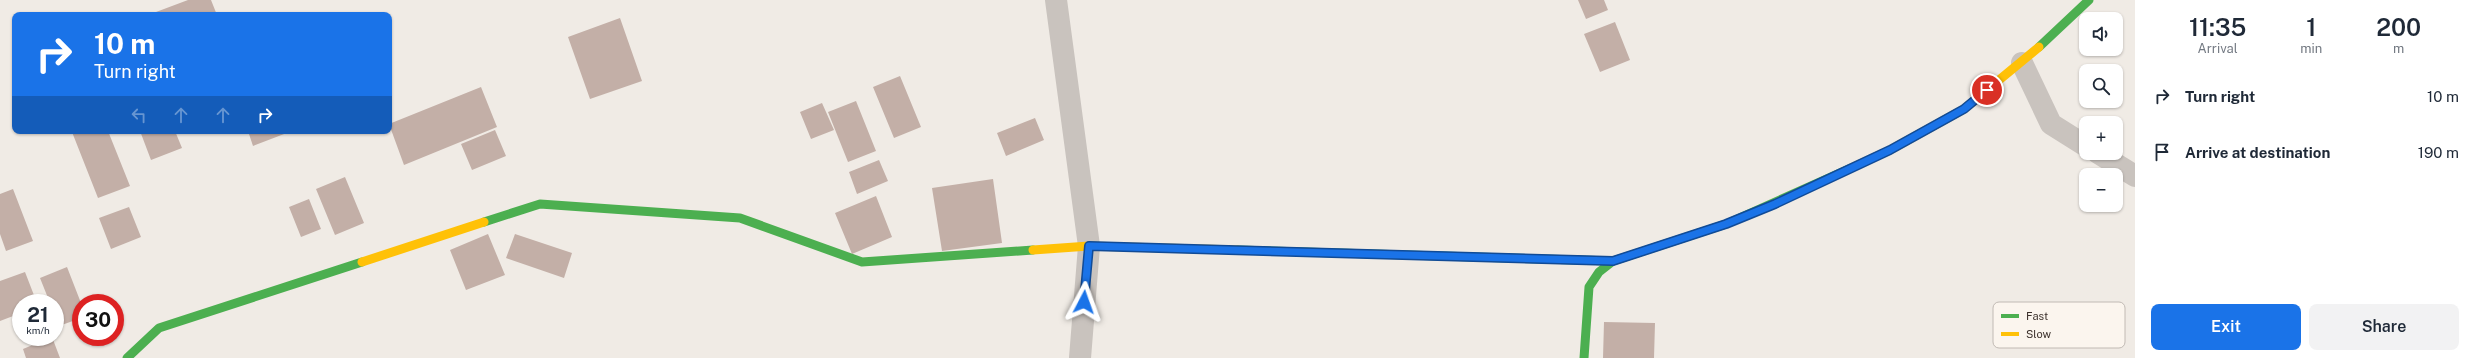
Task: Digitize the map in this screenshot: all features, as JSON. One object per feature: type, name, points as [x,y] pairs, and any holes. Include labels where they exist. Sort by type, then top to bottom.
[{"type":"street","points":[[1056,0],[1089,246],[1080,358]]},
{"type":"street","points":[[127,358],[159,328],[540,204],[740,218],[862,262],[1089,246],[1613,261],[1726,224],[1775,204],[1890,150],[1964,109],[2022,63],[2089,0]]},
{"type":"street","points":[[2022,63],[2051,124],[2079,142]]},
{"type":"street","points":[[2109,160],[2135,176]]},
{"type":"street","points":[[1584,358],[1590,287],[1599,272],[1613,261]]},
{"type":"building","points":[[188,0],[211,0],[216,12],[156,12]]},
{"type":"building","points":[[1578,0],[1604,0],[1608,10],[1586,19]]},
{"type":"building","points":[[620,18],[642,81],[590,99],[568,37]]},
{"type":"building","points":[[1615,22],[1630,60],[1600,72],[1584,34]]},
{"type":"building","points":[[900,76],[921,127],[894,138],[873,87]]},
{"type":"building","points":[[481,87],[497,127],[404,165],[392,132],[392,123]]},
{"type":"building","points":[[856,101],[876,151],[848,162],[828,112]]},
{"type":"building","points":[[822,103],[834,130],[811,139],[800,112]]},
{"type":"building","points":[[1035,118],[1044,140],[1006,156],[997,133]]},
{"type":"building","points":[[495,130],[506,156],[472,170],[461,144]]},
{"type":"building","points":[[73,134],[109,134],[130,186],[98,198]]},
{"type":"building","points":[[141,134],[176,134],[182,148],[151,160]]},
{"type":"building","points":[[249,134],[284,134],[253,146]]},
{"type":"building","points":[[879,160],[888,181],[857,194],[849,172]]},
{"type":"building","points":[[345,177],[364,223],[335,235],[316,189]]},
{"type":"building","points":[[993,179],[1002,243],[942,251],[932,188]]},
{"type":"building","points":[[13,189],[33,241],[6,251],[0,234],[0,194]]},
{"type":"building","points":[[876,196],[892,237],[852,254],[835,213]]},
{"type":"building","points":[[309,199],[321,229],[301,237],[289,207]]},
{"type":"building","points":[[129,207],[141,237],[111,249],[99,218]]},
{"type":"building","points":[[488,234],[505,275],[466,290],[450,250]]},
{"type":"building","points":[[515,234],[572,253],[564,278],[506,258]]},
{"type":"building","points":[[67,267],[78,294],[72,294],[72,321],[64,324],[64,294],[46,294],[40,278]]},
{"type":"building","points":[[25,272],[34,294],[12,294],[12,316],[0,321],[0,281]]},
{"type":"building","points":[[1604,322],[1655,323],[1654,358],[1603,358]]},
{"type":"building","points":[[30,346],[55,346],[60,358],[26,358],[23,349]]},
{"type":"traffic: fast","points":[[2039,47],[2089,0]]},
{"type":"traffic: fast","points":[[1584,358],[1589,287],[1599,272],[1613,261],[1726,224],[1851,168]]},
{"type":"traffic: fast","points":[[484,222],[540,204],[740,218],[862,262],[1033,250]]},
{"type":"traffic: fast","points":[[1238,250],[1613,261]]},
{"type":"traffic: fast","points":[[127,358],[159,328],[362,262]]},
{"type":"traffic: slow","points":[[1851,168],[1890,150],[1964,109],[2039,47]]},
{"type":"traffic: slow","points":[[362,262],[484,222]]},
{"type":"traffic: slow","points":[[1033,250],[1089,246],[1238,250]]},
{"type":"route","points":[[1084,302],[1089,246],[1613,261],[1726,224],[1775,204],[1890,150],[1964,109],[1987,90]]}]
